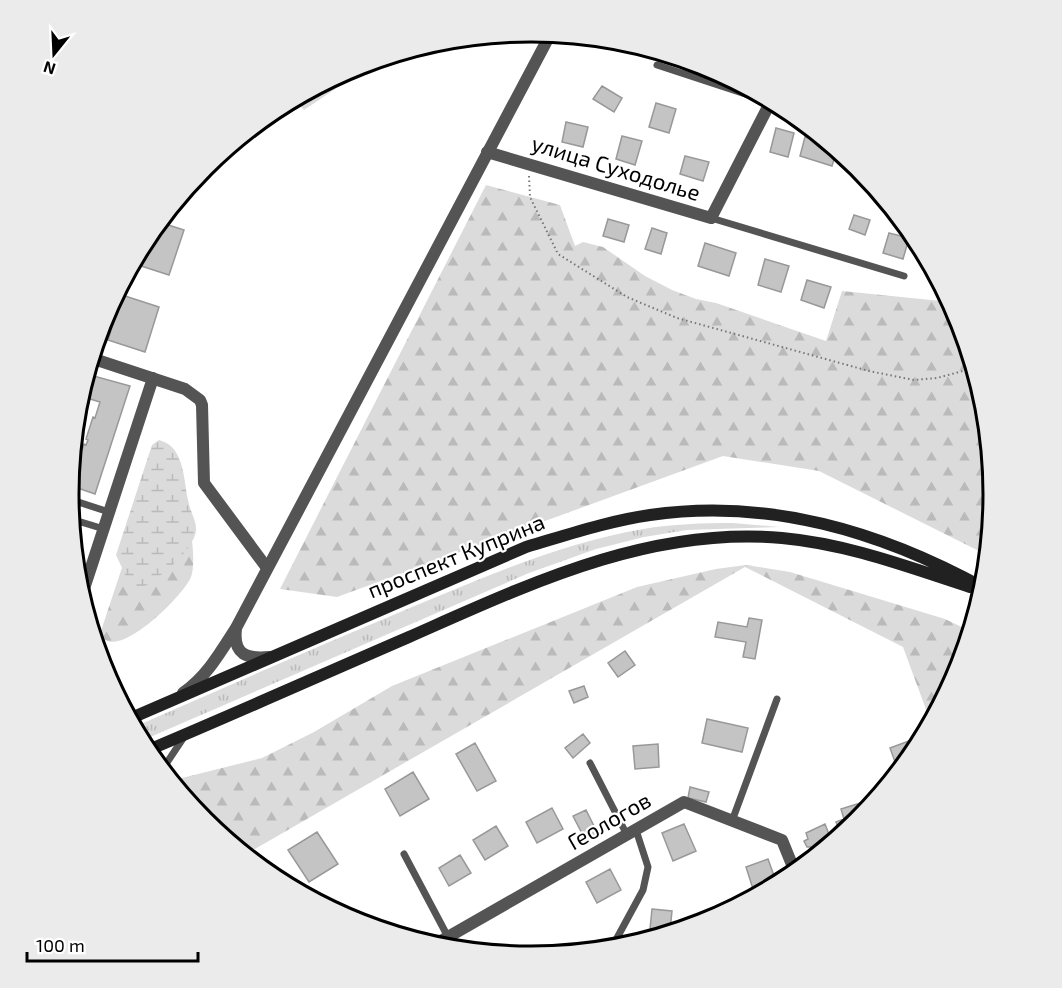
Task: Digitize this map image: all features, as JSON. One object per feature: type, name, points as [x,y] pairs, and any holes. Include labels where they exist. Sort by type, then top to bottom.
[{"type":"main road","name":"проспект Куприна","points":[[138,715],[526,547],[593,527],[650,515],[723,510],[788,516],[843,528],[904,549],[974,584]]},
{"type":"main road","name":"проспект Куприна","points":[[156,747],[527,585],[593,561],[651,546],[719,538],[781,538],[838,546],[973,586]]},
{"type":"street","points":[[171,701],[194,684],[210,668],[236,628],[546,42]]},
{"type":"street","name":"улица Суходолье","points":[[487,152],[711,218],[770,111]]},
{"type":"street","points":[[99,361],[185,389],[200,400],[204,483],[267,568]]},
{"type":"street","points":[[87,579],[153,378]]},
{"type":"street","points":[[236,628],[236,643],[239,651],[256,658],[269,657]]},
{"type":"street","name":"Геологов","points":[[448,937],[684,802],[782,840],[791,863]]},
{"type":"lane","points":[[657,65],[731,89]]},
{"type":"lane","points":[[711,218],[904,276]]},
{"type":"lane","points":[[79,502],[109,512]]},
{"type":"lane","points":[[80,522],[104,529]]},
{"type":"lane","points":[[732,820],[777,699]]},
{"type":"lane","points":[[167,762],[186,734]]},
{"type":"lane","points":[[590,763],[631,832],[648,867],[643,890],[617,937]]},
{"type":"lane","points":[[404,854],[448,937]]},
{"type":"path","points":[[529,164],[530,197],[558,254],[627,297],[677,318],[869,371],[914,380],[937,378],[966,370]]},
{"type":"green space","points":[[345,82],[304,110],[300,106]]},
{"type":"green space","points":[[486,185],[560,205],[575,246],[583,242],[603,247],[645,276],[672,290],[826,341],[842,291],[939,301],[949,321],[968,377],[979,435],[983,494],[979,551],[819,471],[723,456],[337,597],[280,589]]},
{"type":"green space","points":[[159,440],[168,444],[179,458],[196,531],[186,551],[169,568],[150,583],[134,591],[116,555],[152,445]]},
{"type":"green space","points":[[150,483],[175,502],[185,513],[190,527],[192,545],[191,577],[186,586],[163,611],[134,634],[120,641],[108,641],[101,632]]},
{"type":"green space","points":[[733,523],[780,527],[687,530],[644,537],[596,549],[529,573],[150,737],[142,723],[398,613],[549,553],[643,529],[688,524]]},
{"type":"green space","points":[[746,565],[790,572],[945,619],[963,627],[949,667],[927,711],[903,647],[745,567],[253,850],[211,814],[181,779],[262,758],[314,732],[392,686],[637,587],[716,569]]},
{"type":"building","points":[[602,86],[622,98],[614,112],[593,99]]},
{"type":"building","points":[[656,103],[676,109],[669,133],[649,127]]},
{"type":"building","points":[[566,122],[588,127],[583,147],[562,142]]},
{"type":"building","points":[[776,128],[794,133],[788,157],[770,152]]},
{"type":"building","points":[[622,136],[642,141],[635,165],[616,159]]},
{"type":"building","points":[[805,137],[810,139],[834,159],[832,166],[800,156]]},
{"type":"building","points":[[685,156],[709,162],[703,181],[680,174]]},
{"type":"building","points":[[854,215],[870,220],[865,235],[849,229]]},
{"type":"building","points":[[608,219],[629,225],[624,242],[603,236]]},
{"type":"building","points":[[168,225],[184,230],[169,275],[141,266]]},
{"type":"building","points":[[652,228],[667,233],[661,254],[645,249]]},
{"type":"building","points":[[889,233],[902,236],[907,244],[903,259],[883,253]]},
{"type":"building","points":[[705,243],[736,253],[729,276],[698,266]]},
{"type":"building","points":[[765,259],[789,266],[781,292],[758,285]]},
{"type":"building","points":[[807,280],[831,287],[824,308],[801,300]]},
{"type":"building","points":[[125,296],[159,307],[145,352],[108,340]]},
{"type":"building","points":[[94,376],[130,386],[95,494],[79,489],[80,464],[84,444],[86,445],[88,440],[86,439],[100,402],[89,399]]},
{"type":"building","points":[[749,618],[762,620],[755,659],[743,657],[746,642],[715,637],[718,622],[747,627]]},
{"type":"building","points":[[625,651],[635,665],[618,677],[608,663]]},
{"type":"building","points":[[584,686],[588,697],[574,703],[569,691]]},
{"type":"building","points":[[707,719],[748,728],[742,752],[702,743]]},
{"type":"building","points":[[583,734],[590,743],[573,758],[565,748]]},
{"type":"building","points":[[910,741],[895,762],[890,748]]},
{"type":"building","points":[[475,743],[496,781],[477,791],[456,754]]},
{"type":"building","points":[[658,744],[659,767],[635,769],[633,746]]},
{"type":"building","points":[[413,772],[429,799],[400,816],[385,789]]},
{"type":"building","points":[[690,787],[709,792],[706,802],[688,798]]},
{"type":"building","points":[[861,803],[838,826],[836,822],[844,819],[841,809]]},
{"type":"building","points":[[552,808],[563,829],[537,843],[526,822]]},
{"type":"building","points":[[586,810],[598,834],[586,841],[573,816]]},
{"type":"building","points":[[684,824],[696,851],[673,861],[662,833]]},
{"type":"building","points":[[825,824],[829,834],[812,848],[807,847],[804,841],[808,839],[806,833]]},
{"type":"building","points":[[496,826],[508,846],[485,860],[473,840]]},
{"type":"building","points":[[317,832],[338,864],[309,882],[288,850]]},
{"type":"building","points":[[460,855],[471,873],[449,886],[439,868]]},
{"type":"building","points":[[768,859],[774,875],[753,887],[746,867]]},
{"type":"building","points":[[610,869],[621,890],[597,903],[586,882]]},
{"type":"building","points":[[652,909],[672,911],[671,924],[650,929]]}]
